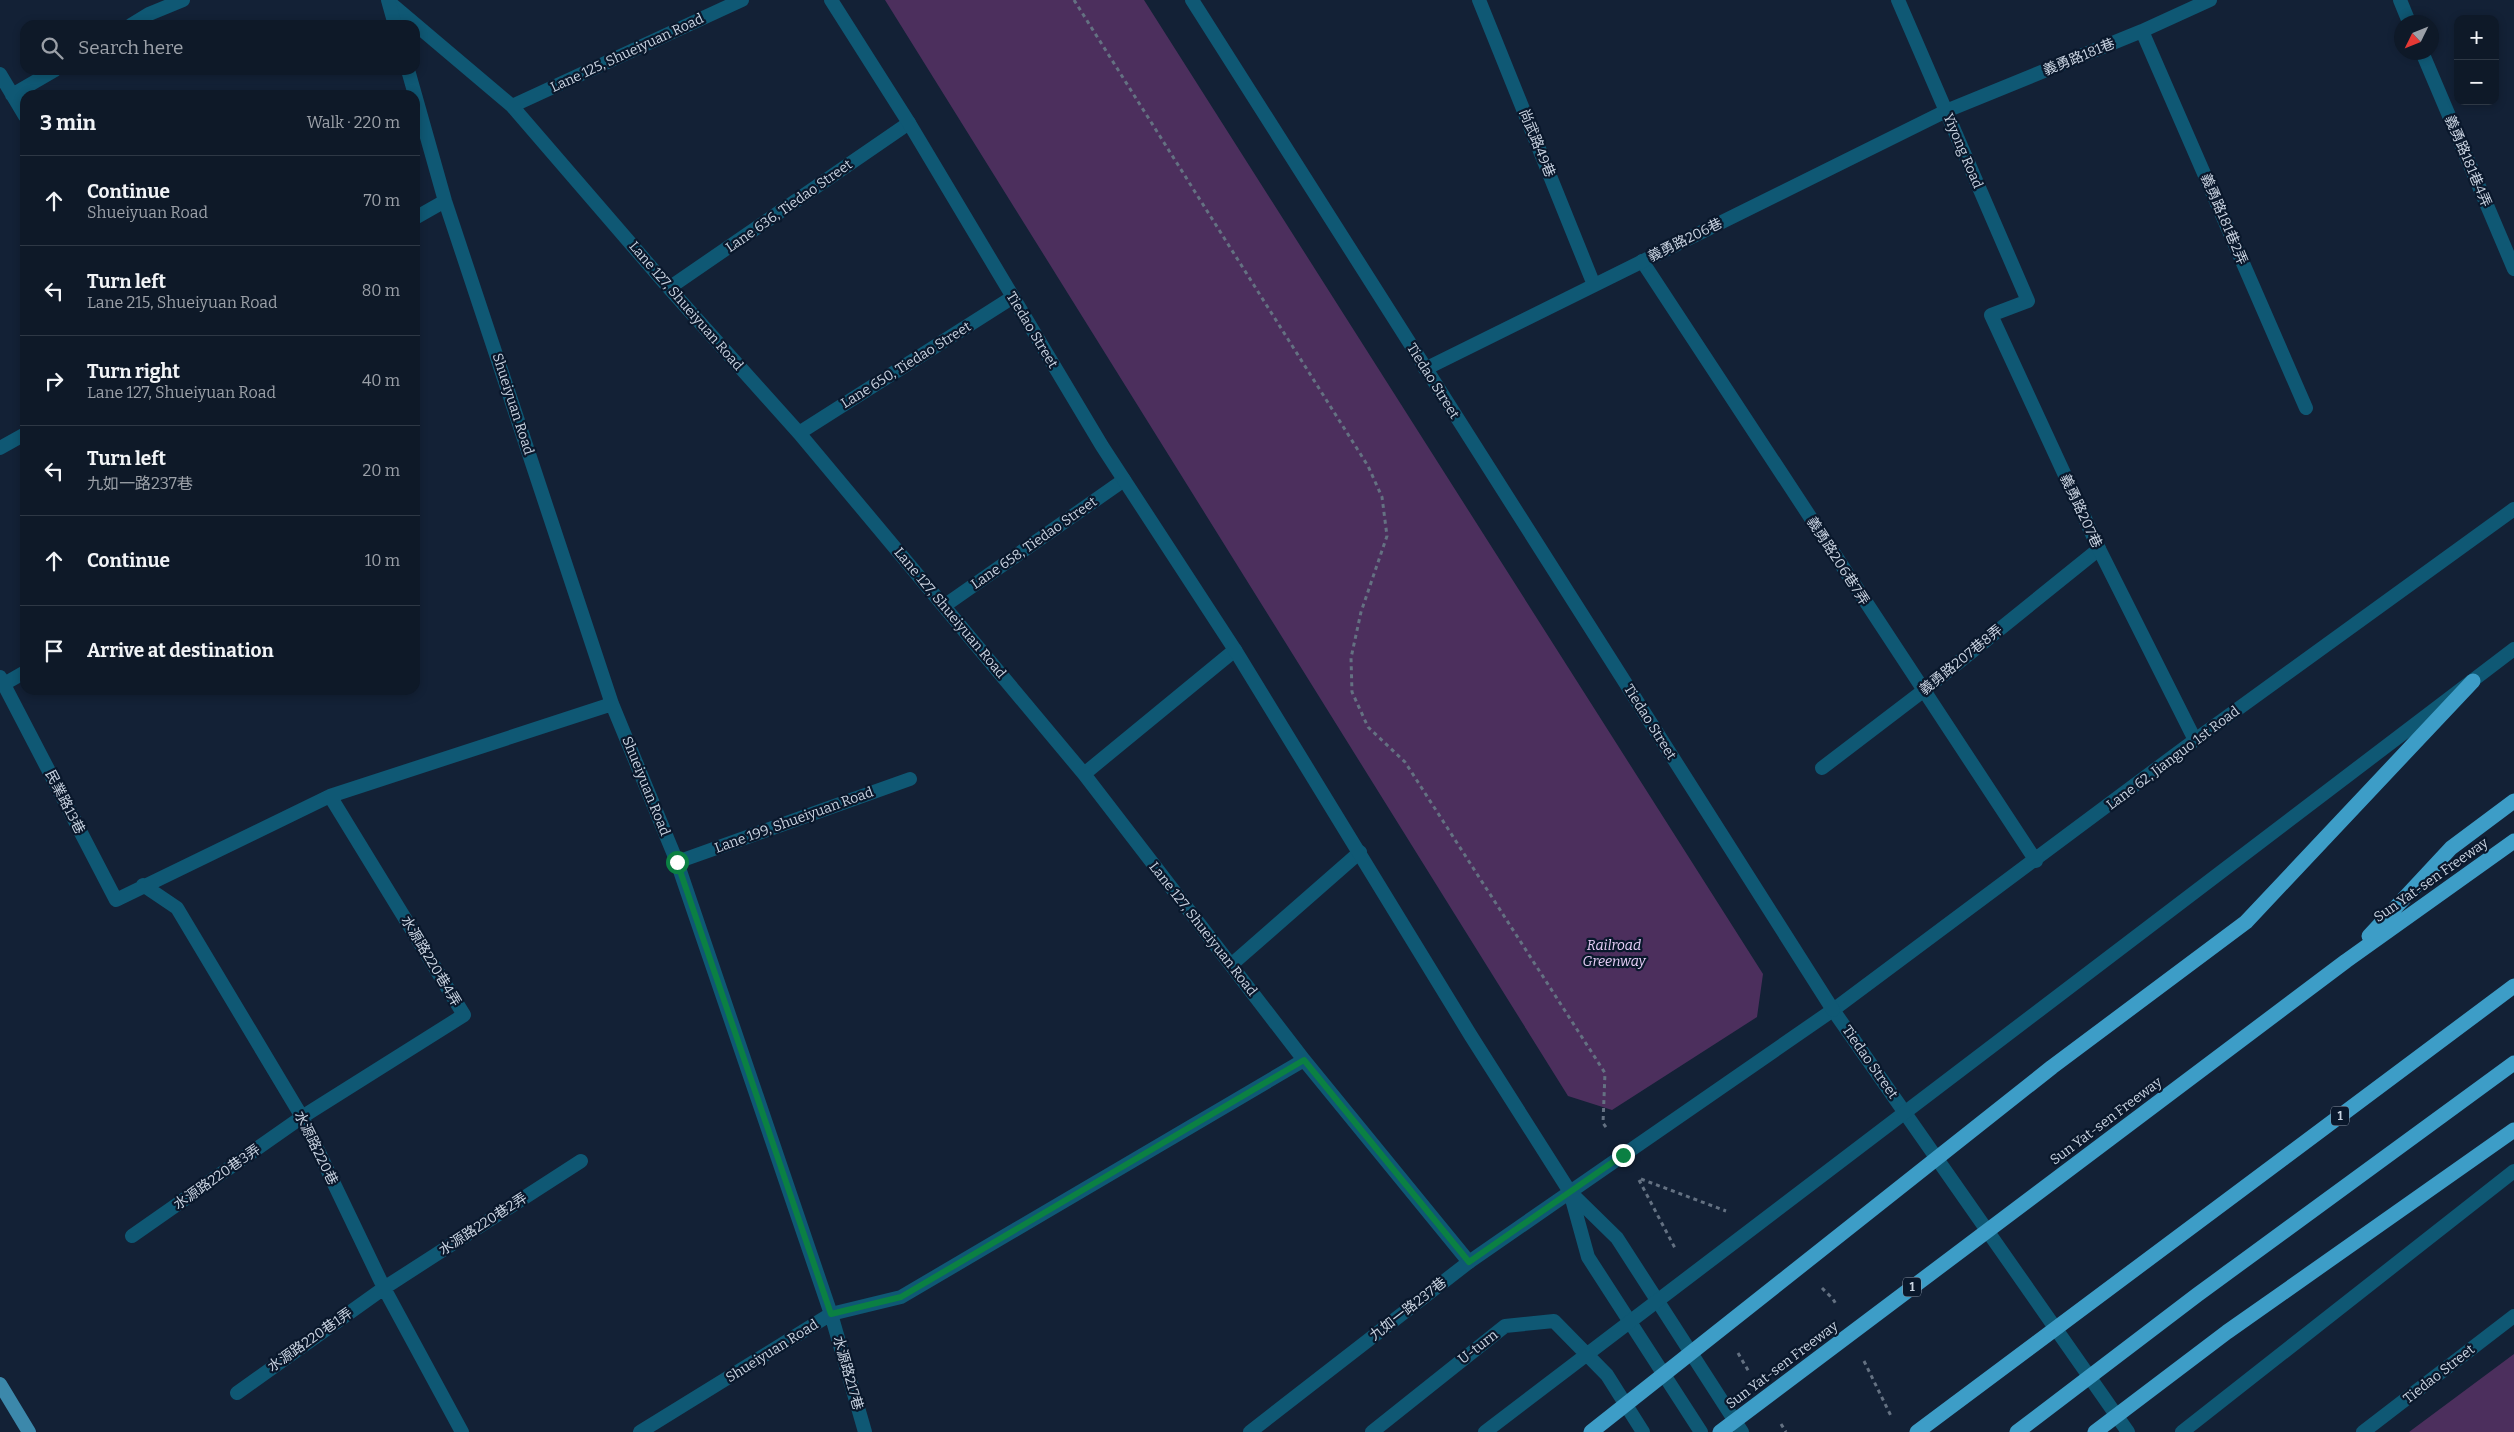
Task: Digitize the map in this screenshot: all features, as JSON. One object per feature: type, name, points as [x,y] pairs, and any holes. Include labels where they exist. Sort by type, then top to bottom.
[{"type":"highway","points":[[1591,1432],[2052,1067],[2246,922],[2473,681]]},
{"type":"highway","points":[[2346,961],[2451,848],[2514,801]]},
{"type":"highway","name":"Sun Yat-sen Freeway","points":[[1720,1432],[2346,961],[2514,841]]},
{"type":"highway","name":"1","points":[[1917,1432],[2514,986]]},
{"type":"highway","points":[[2017,1432],[2197,1295],[2514,1063]]},
{"type":"highway","points":[[2095,1432],[2227,1332],[2514,1130]]},
{"type":"main road","points":[[0,1384],[29,1432]]},
{"type":"street","points":[[139,20],[183,0]]},
{"type":"street","name":"Lane 125, Shueiyuan Road","points":[[512,106],[742,0]]},
{"type":"street","name":"Tiedao Street","points":[[831,0],[909,123],[1012,297],[1124,480],[1235,650],[1471,1036],[1570,1192],[1617,1238],[1742,1432]]},
{"type":"street","name":"Tiedao Street","points":[[1192,0],[1833,1010],[2128,1432]]},
{"type":"street","name":"尚武路49巷","points":[[1479,0],[1594,285]]},
{"type":"street","name":"Yiyong Road","points":[[1898,0],[2028,301]]},
{"type":"street","name":"義勇路181巷","points":[[1946,111],[2142,31],[2210,0]]},
{"type":"street","points":[[2400,0],[2406,15]]},
{"type":"street","points":[[388,1],[394,20]]},
{"type":"street","name":"Lane 127, Shueiyuan Road","points":[[388,1],[410,20]]},
{"type":"street","name":"Lane 127, Shueiyuan Road","points":[[420,28],[512,106],[669,288],[798,433],[1084,774],[1304,1060],[1469,1262]]},
{"type":"street","name":"義勇路181巷2弄","points":[[2142,31],[2306,408]]},
{"type":"street","name":"義勇路181巷4弄","points":[[2425,60],[2514,269]]},
{"type":"street","points":[[0,74],[20,108]]},
{"type":"street","points":[[20,90],[46,75]]},
{"type":"street","name":"Shueiyuan Road","points":[[409,75],[414,90]]},
{"type":"street","points":[[12,95],[20,90]]},
{"type":"street","name":"義勇路206巷","points":[[1425,369],[1946,111]]},
{"type":"street","name":"Shueiyuan Road","points":[[420,112],[445,201],[612,704],[677,862],[831,1314],[640,1432]]},
{"type":"street","name":"Lane 636, Tiedao Street","points":[[669,288],[909,123]]},
{"type":"street","points":[[420,215],[445,201]]},
{"type":"street","name":"義勇路206巷7弄","points":[[1642,261],[2036,861]]},
{"type":"street","name":"Lane 650, Tiedao Street","points":[[798,433],[1012,297]]},
{"type":"street","name":"義勇路207巷","points":[[2028,301],[1991,315],[2099,549],[2196,740]]},
{"type":"street","points":[[0,448],[20,437]]},
{"type":"street","name":"Lane 658, Tiedao Street","points":[[944,606],[1124,480]]},
{"type":"street","name":"Lane 62, Jianguo 1st Road","points":[[1570,1192],[1833,1010],[2036,861],[2196,740],[2514,509]]},
{"type":"street","name":"義勇路207巷8弄","points":[[1822,768],[1923,691],[2099,549]]},
{"type":"street","points":[[1485,1432],[2514,649]]},
{"type":"street","points":[[1084,774],[1235,650]]},
{"type":"street","points":[[2,680],[20,674]]},
{"type":"street","name":"民業路13巷","points":[[2,680],[116,900],[143,885]]},
{"type":"street","points":[[143,885],[330,796],[612,704]]},
{"type":"street","name":"Lane 199, Shueiyuan Road","points":[[677,862],[910,779]]},
{"type":"street","name":"水源路220巷4弄","points":[[302,1117],[464,1015],[330,796]]},
{"type":"street","points":[[1231,965],[1360,852]]},
{"type":"street","name":"水源路220巷","points":[[143,885],[177,908],[302,1117],[384,1288],[462,1432]]},
{"type":"street","points":[[831,1314],[901,1297],[1304,1060]]},
{"type":"street","name":"水源路220巷3弄","points":[[132,1236],[302,1117]]},
{"type":"street","name":"水源路220巷2弄","points":[[384,1288],[581,1161]]},
{"type":"street","points":[[2182,1432],[2514,1171]]},
{"type":"street","name":"Tiedao Street","points":[[1570,1192],[1588,1257],[1701,1432]]},
{"type":"street","name":"九如一路237巷","points":[[1250,1432],[1469,1262],[1570,1192]]},
{"type":"street","name":"水源路220巷1弄","points":[[236,1393],[384,1288]]},
{"type":"street","name":"水源路217巷","points":[[831,1314],[865,1432]]},
{"type":"street","name":"Tiedao Street","points":[[2363,1432],[2514,1316]]},
{"type":"street","name":"U-turn","points":[[1372,1432],[1505,1326],[1554,1321],[1607,1375],[1643,1432]]},
{"type":"path","points":[[1074,0],[1368,466],[1382,497],[1387,536],[1361,612],[1350,658],[1352,692],[1368,727],[1405,762],[1605,1073],[1603,1123]]},
{"type":"path","points":[[1638,1178],[1669,1239]]},
{"type":"green space","name":"Railroad Greenway","points":[[885,0],[1144,0],[1763,974],[1757,1017],[1612,1110],[1568,1096]]},
{"type":"green space","points":[[2514,1354],[2514,1432],[2409,1432]]},
{"type":"route","points":[[677,862],[831,1314],[901,1297],[1304,1060],[1469,1262],[1623,1155]]}]
